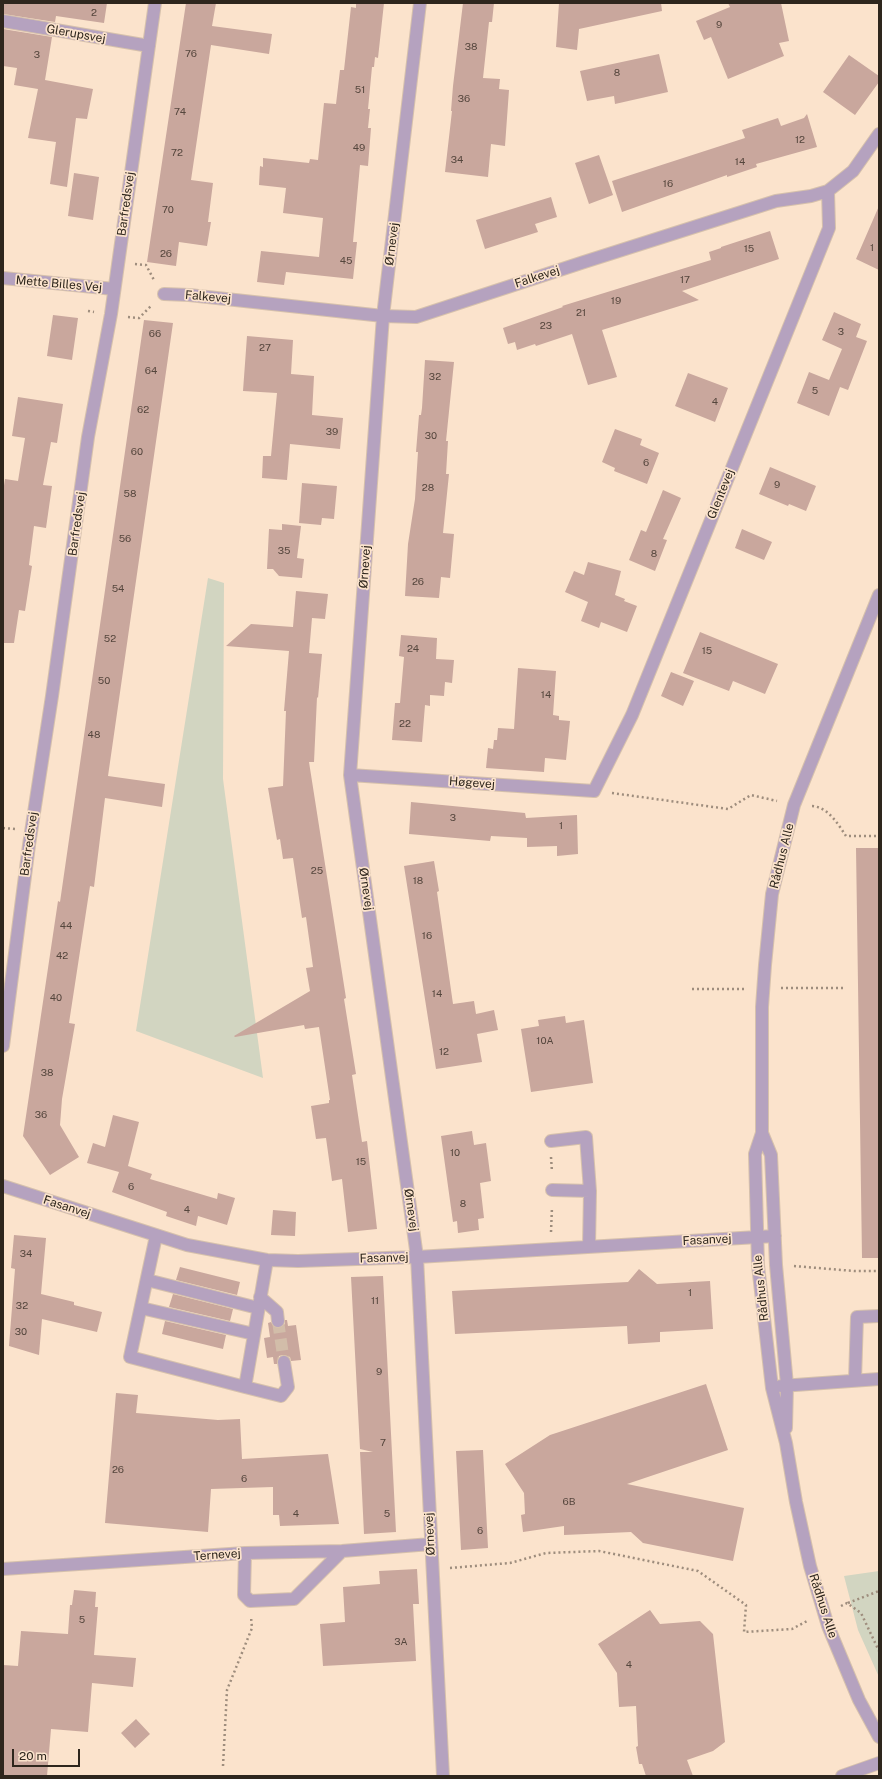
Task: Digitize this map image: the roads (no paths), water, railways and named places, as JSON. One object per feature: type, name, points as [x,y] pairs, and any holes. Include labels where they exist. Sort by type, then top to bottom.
[{"type":"street","name":"Barfredsvej","points":[[3,1046],[26,861],[56,674],[88,437],[114,288],[155,3]]},
{"type":"street","name":"Ørnevej","points":[[420,3],[383,316],[350,775],[417,1257],[432,1569],[444,1776]]},
{"type":"street","name":"Glerupsvej","points":[[3,21],[149,46]]},
{"type":"street","name":"Falkevej","points":[[164,294],[189,295],[383,316],[416,317],[776,201],[811,196],[828,191],[853,171],[879,134]]},
{"type":"street","name":"Glentevej","points":[[594,791],[632,715],[829,228],[828,191]]},
{"type":"street","name":"Mette Billes Vej","points":[[3,278],[114,288]]},
{"type":"street","name":"Rådhus Alle","points":[[879,595],[794,805],[772,894],[762,1007],[762,1133],[755,1154],[756,1237],[772,1388],[786,1442],[796,1502],[810,1566],[824,1612],[859,1700],[879,1737]]},
{"type":"street","name":"Høgevej","points":[[350,775],[594,791]]},
{"type":"street","name":"Rådhus Alle","points":[[762,1133],[771,1155],[776,1265],[787,1385],[786,1442]]},
{"type":"street","points":[[551,1141],[586,1137],[590,1192],[589,1247]]},
{"type":"street","name":"Fasanvej","points":[[3,1186],[187,1245],[267,1260],[298,1261],[417,1257],[775,1236]]},
{"type":"street","points":[[552,1190],[590,1192]]},
{"type":"street","points":[[156,1236],[130,1357],[281,1396],[288,1387],[284,1362]]},
{"type":"street","points":[[245,1386],[267,1260]]},
{"type":"street","points":[[147,1280],[259,1302],[277,1312],[278,1321]]},
{"type":"street","points":[[141,1308],[254,1334]]},
{"type":"street","points":[[855,1380],[857,1317],[879,1316]]},
{"type":"street","points":[[772,1388],[787,1385],[879,1379]]},
{"type":"street","name":"Ternevej","points":[[3,1569],[245,1553],[342,1551],[431,1544]]},
{"type":"street","points":[[245,1553],[244,1595],[250,1601],[294,1599],[342,1551]]},
{"type":"street","points":[[842,1776],[879,1763]]},
{"type":"tunnel","points":[[278,1321],[284,1362]]}]
